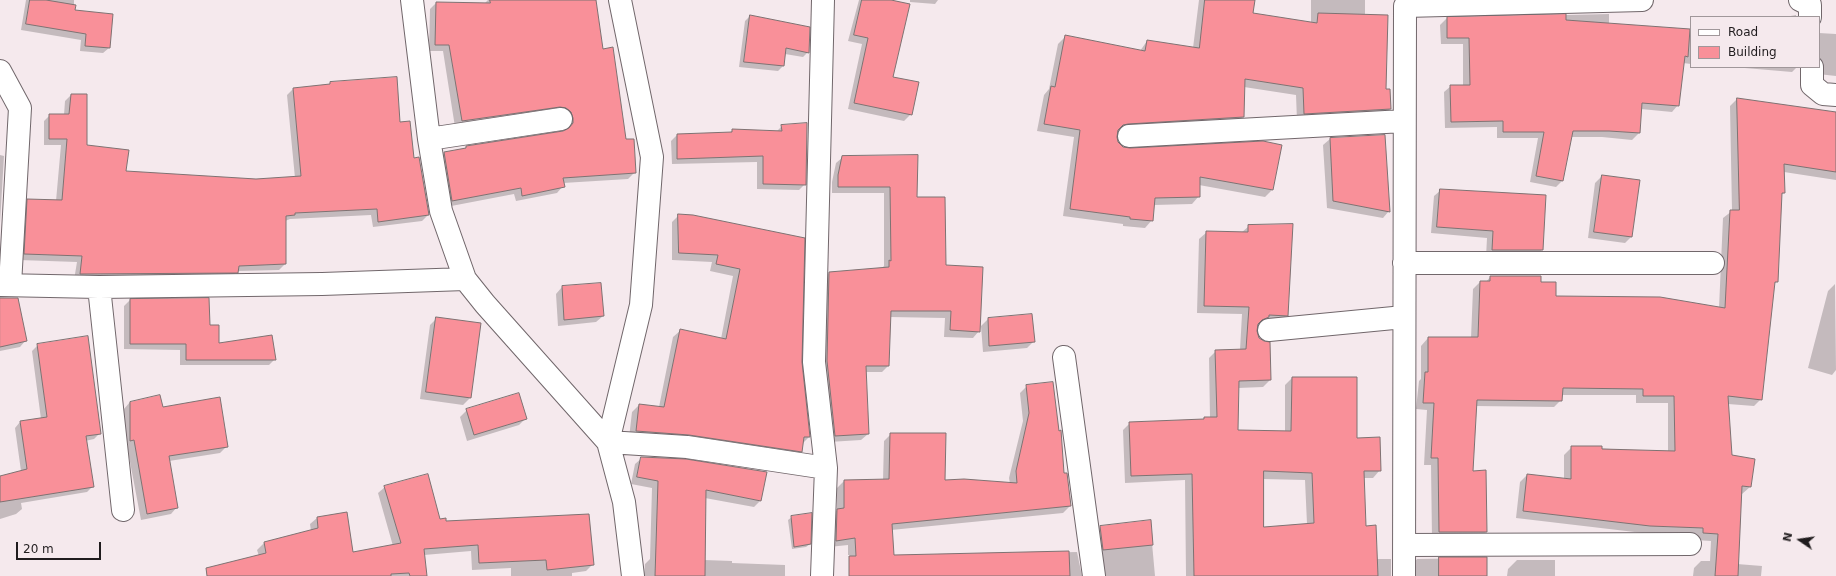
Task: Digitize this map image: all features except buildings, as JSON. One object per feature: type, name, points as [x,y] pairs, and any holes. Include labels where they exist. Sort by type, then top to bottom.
[{"type":"street","points":[[412,0],[429,139],[441,211],[465,278],[485,304],[608,442],[624,502],[628,576]]},
{"type":"street","points":[[608,442],[641,305],[652,157],[620,0]]},
{"type":"street","points":[[822,576],[826,468],[814,362],[823,0]]},
{"type":"street","points":[[1404,576],[1404,3],[1642,0]]},
{"type":"street","points":[[1800,0],[1810,5],[1810,16]]},
{"type":"street","points":[[1812,68],[1812,85],[1823,94],[1836,95]]},
{"type":"street","points":[[0,71],[20,108],[5,285],[99,287],[322,284],[465,278]]},
{"type":"street","points":[[429,139],[562,119]]},
{"type":"street","points":[[1129,136],[1404,121]]},
{"type":"street","points":[[1404,263],[1713,263]]},
{"type":"street","points":[[99,287],[123,510]]},
{"type":"street","points":[[1269,330],[1404,317]]},
{"type":"street","points":[[1064,357],[1094,576]]},
{"type":"street","points":[[608,442],[687,447],[826,468]]},
{"type":"street","points":[[1405,545],[1690,544]]}]
